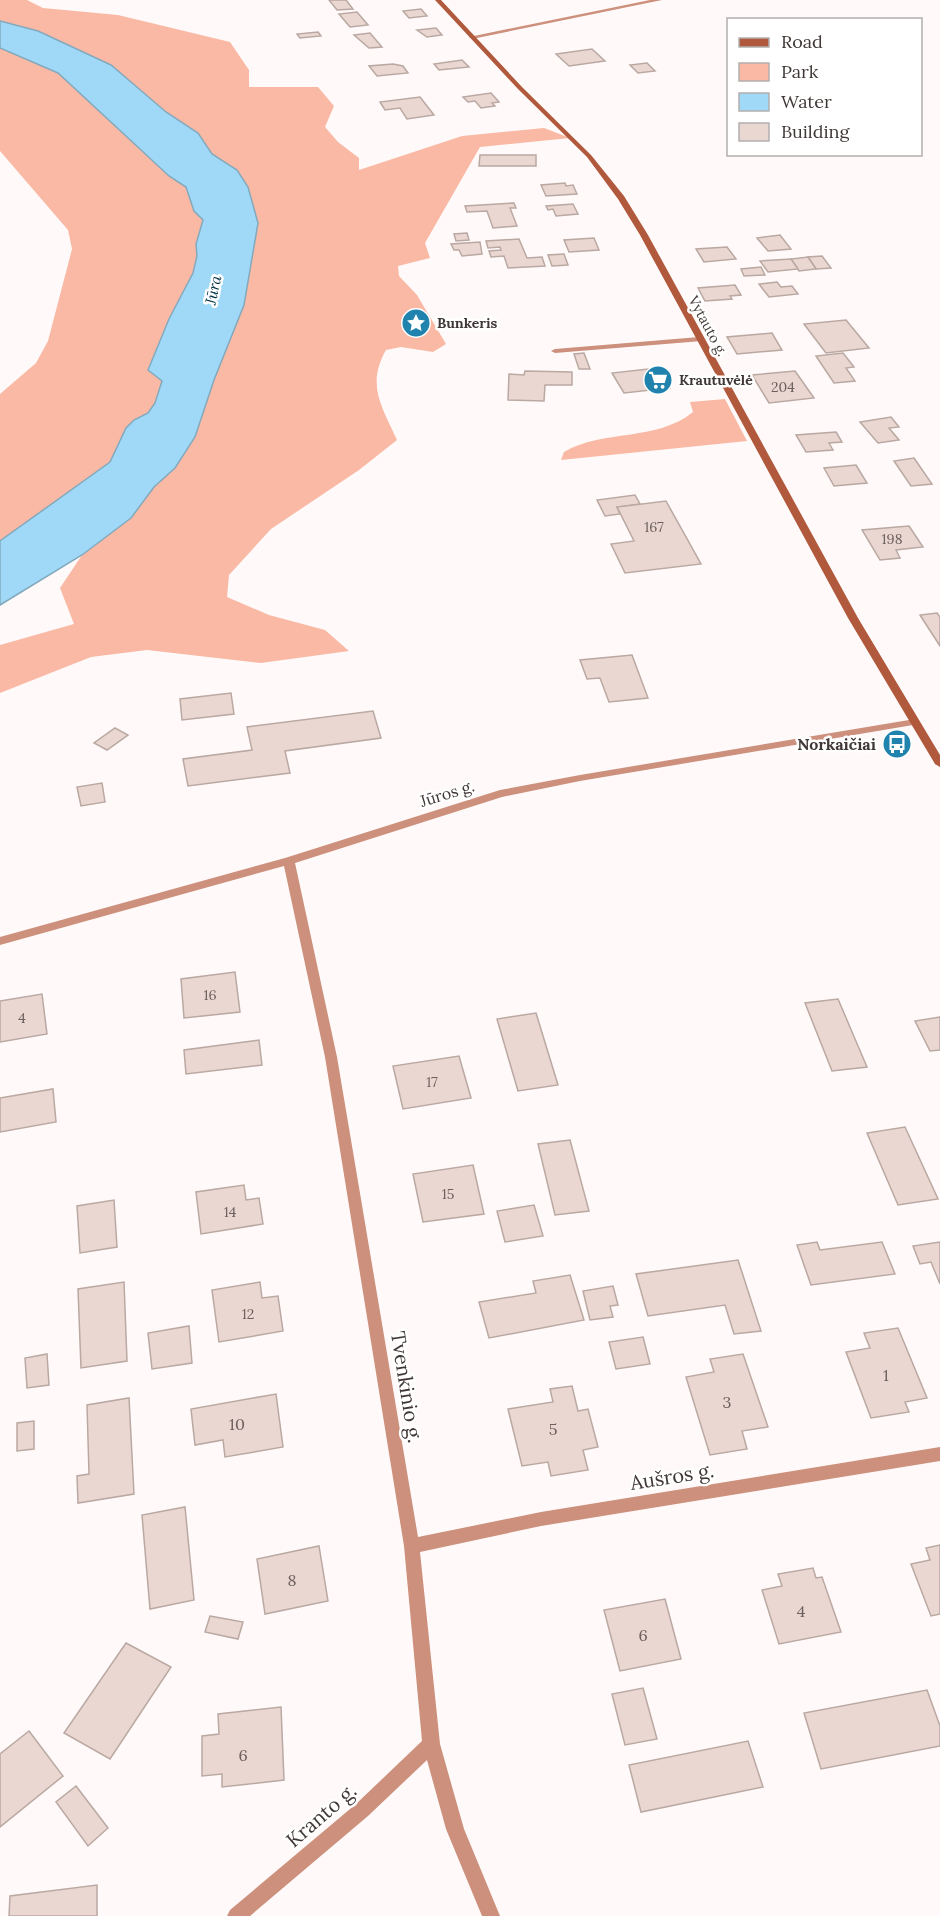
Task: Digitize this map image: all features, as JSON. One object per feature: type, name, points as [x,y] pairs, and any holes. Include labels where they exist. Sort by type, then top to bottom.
[{"type":"main road","name":"Vytauto g.","points":[[438,0],[589,156],[621,198],[853,618],[940,764]]},
{"type":"street","points":[[472,37],[658,0]]},
{"type":"street","points":[[555,351],[699,339]]},
{"type":"street","name":"Jūros g.","points":[[0,941],[289,861],[500,794],[915,722]]},
{"type":"street","name":"Tvenkinio g.","points":[[289,861],[333,1067],[412,1546],[432,1744],[455,1829],[492,1916]]},
{"type":"street","name":"Aušros g.","points":[[412,1546],[541,1520],[940,1454]]},
{"type":"street","name":"Kranto g.","points":[[236,1916],[362,1810],[432,1744]]},
{"type":"green space","points":[[0,0],[27,0],[43,8],[118,15],[230,42],[249,70],[249,87],[318,87],[334,106],[325,127],[338,142],[359,158],[359,170],[462,136],[544,128],[570,138],[480,147],[425,243],[430,258],[398,266],[399,276],[417,295],[446,344],[433,352],[401,347],[386,350],[377,374],[378,396],[397,440],[359,470],[271,529],[229,575],[227,597],[269,615],[325,630],[349,651],[261,663],[147,650],[91,657],[0,693],[0,645],[74,624],[60,588],[82,555],[131,518],[154,487],[175,468],[195,437],[214,380],[244,305],[248,187],[237,170],[212,154],[198,133],[166,112],[111,65],[38,31],[0,21]]},
{"type":"green space","points":[[0,48],[58,73],[169,176],[186,187],[194,211],[203,220],[196,244],[197,256],[193,273],[169,319],[148,369],[162,381],[155,403],[148,413],[134,420],[110,462],[0,541],[0,394],[36,363],[48,341],[72,249],[68,230],[0,151]]},
{"type":"green space","points":[[725,399],[747,441],[561,460],[564,452],[579,445],[663,428],[693,412],[690,402]]},
{"type":"water","name":"Jūra","points":[[0,21],[38,31],[111,65],[166,112],[198,133],[212,154],[237,170],[248,187],[258,223],[244,305],[214,380],[195,437],[175,468],[154,487],[131,518],[82,555],[0,605],[0,541],[110,462],[126,428],[134,420],[148,413],[155,403],[162,381],[148,370],[169,319],[193,273],[197,256],[196,244],[203,220],[194,211],[186,187],[169,176],[58,73],[0,48]]},
{"type":"building","points":[[329,0],[346,0],[353,9],[337,10]]},
{"type":"building","points":[[421,9],[427,16],[409,18],[403,11]]},
{"type":"building","points":[[357,12],[368,25],[350,27],[339,14]]},
{"type":"building","points":[[436,28],[442,35],[427,37],[417,30]]},
{"type":"building","points":[[318,32],[321,36],[300,38],[297,34]]},
{"type":"building","points":[[370,33],[382,47],[369,48],[354,35]]},
{"type":"building","points":[[592,49],[605,61],[569,66],[556,54]]},
{"type":"building","points":[[462,60],[469,67],[439,70],[434,64]]},
{"type":"building","points":[[647,63],[655,71],[638,73],[630,65]]},
{"type":"building","points":[[393,64],[403,66],[408,73],[377,76],[369,66]]},
{"type":"building","points":[[491,93],[499,102],[492,103],[495,106],[481,108],[475,101],[468,102],[463,97]]},
{"type":"building","points":[[420,97],[434,115],[407,119],[400,108],[385,110],[380,102]]},
{"type":"building","points":[[480,155],[536,155],[536,166],[479,166]]},
{"type":"building","points":[[565,183],[566,186],[573,185],[577,194],[546,196],[541,185]]},
{"type":"building","points":[[514,203],[516,208],[510,208],[517,226],[493,228],[487,211],[467,212],[465,206]]},
{"type":"building","points":[[573,204],[578,214],[556,216],[553,209],[548,210],[546,206]]},
{"type":"building","points":[[467,233],[469,240],[456,241],[454,234]]},
{"type":"building","points":[[780,235],[791,249],[768,251],[757,238]]},
{"type":"building","points":[[594,238],[599,250],[569,252],[564,240]]},
{"type":"building","points":[[519,239],[527,258],[542,257],[545,266],[508,268],[504,256],[491,257],[489,251],[501,250],[500,247],[488,248],[486,241]]},
{"type":"building","points":[[480,242],[482,254],[462,256],[459,250],[454,250],[451,244]]},
{"type":"building","points":[[727,247],[736,259],[704,262],[696,249]]},
{"type":"building","points":[[564,254],[568,265],[552,266],[548,255]]},
{"type":"building","points":[[822,256],[831,268],[816,269],[808,257]]},
{"type":"building","points":[[808,257],[816,269],[799,271],[791,259]]},
{"type":"building","points":[[791,259],[798,269],[768,272],[760,261]]},
{"type":"building","points":[[761,267],[765,275],[744,276],[741,269]]},
{"type":"building","points":[[777,282],[781,287],[792,286],[798,294],[769,297],[759,284]]},
{"type":"building","points":[[735,285],[741,295],[730,296],[732,299],[705,301],[698,288]]},
{"type":"building","points":[[846,320],[869,348],[826,353],[804,324]]},
{"type":"building","points":[[772,333],[782,350],[737,354],[727,337]]},
{"type":"building","points":[[584,353],[590,369],[579,369],[574,354]]},
{"type":"building","points":[[843,353],[854,367],[846,368],[855,381],[834,383],[816,356]]},
{"type":"building","points":[[657,368],[670,388],[624,393],[612,373]]},
{"type":"building","points":[[525,371],[572,372],[572,385],[545,385],[544,401],[508,400],[509,374],[524,375]]},
{"type":"building","points":[[795,371],[814,398],[769,403],[752,375]]},
{"type":"building","points":[[891,417],[899,427],[889,428],[899,440],[878,443],[860,422]]},
{"type":"building","points":[[836,432],[842,442],[829,443],[833,450],[806,452],[796,435]]},
{"type":"building","points":[[914,458],[932,484],[911,486],[894,461]]},
{"type":"building","points":[[856,465],[867,483],[834,486],[824,468]]},
{"type":"building","points":[[635,495],[640,504],[617,507],[620,514],[605,516],[597,500]]},
{"type":"building","points":[[666,501],[701,564],[625,573],[611,544],[634,541],[617,507]]},
{"type":"building","points":[[909,526],[923,547],[896,550],[900,558],[880,560],[862,530]]},
{"type":"building","points":[[937,613],[940,617],[940,646],[920,615]]},
{"type":"building","points":[[632,655],[648,698],[609,702],[600,678],[587,679],[580,660]]},
{"type":"building","points":[[231,693],[234,714],[182,720],[180,699]]},
{"type":"building","points":[[373,711],[381,738],[285,751],[290,773],[188,786],[183,759],[252,750],[247,727]]},
{"type":"building","points":[[115,728],[128,735],[107,750],[94,743]]},
{"type":"building","points":[[102,783],[105,802],[81,806],[77,787]]},
{"type":"building","points":[[235,972],[240,1012],[184,1018],[181,979]]},
{"type":"building","points":[[42,994],[47,1034],[0,1042],[0,1001]]},
{"type":"building","points":[[838,999],[867,1067],[832,1071],[805,1003]]},
{"type":"building","points":[[536,1013],[558,1085],[518,1091],[497,1019]]},
{"type":"building","points":[[940,1017],[940,1050],[930,1051],[915,1021]]},
{"type":"building","points":[[259,1040],[262,1065],[186,1074],[184,1050]]},
{"type":"building","points":[[459,1056],[471,1098],[403,1109],[393,1066]]},
{"type":"building","points":[[53,1089],[56,1122],[0,1132],[0,1098]]},
{"type":"building","points":[[905,1127],[938,1199],[898,1205],[867,1133]]},
{"type":"building","points":[[570,1140],[589,1211],[555,1215],[538,1144]]},
{"type":"building","points":[[473,1165],[484,1214],[423,1222],[413,1174]]},
{"type":"building","points":[[244,1185],[246,1200],[259,1198],[263,1224],[201,1234],[196,1192]]},
{"type":"building","points":[[114,1200],[117,1247],[80,1253],[77,1206]]},
{"type":"building","points":[[534,1205],[543,1236],[505,1242],[497,1211]]},
{"type":"building","points":[[817,1242],[820,1250],[882,1242],[895,1274],[811,1285],[797,1245]]},
{"type":"building","points":[[940,1242],[940,1284],[931,1262],[920,1264],[913,1246]]},
{"type":"building","points":[[738,1260],[761,1331],[734,1334],[725,1305],[648,1316],[636,1274]]},
{"type":"building","points":[[570,1275],[584,1320],[489,1338],[479,1302],[536,1293],[533,1281]]},
{"type":"building","points":[[124,1282],[127,1361],[81,1368],[78,1289]]},
{"type":"building","points":[[260,1282],[262,1298],[278,1296],[283,1331],[219,1342],[212,1290]]},
{"type":"building","points":[[613,1286],[618,1305],[610,1306],[613,1317],[590,1320],[583,1291]]},
{"type":"building","points":[[189,1326],[192,1363],[152,1369],[148,1333]]},
{"type":"building","points":[[898,1328],[927,1398],[905,1402],[909,1412],[871,1418],[846,1352],[870,1348],[864,1333]]},
{"type":"building","points":[[643,1337],[650,1364],[616,1369],[609,1342]]},
{"type":"building","points":[[47,1354],[49,1385],[27,1388],[25,1358]]},
{"type":"building","points":[[743,1354],[768,1427],[742,1431],[747,1449],[710,1455],[686,1377],[714,1372],[710,1359]]},
{"type":"building","points":[[572,1386],[578,1411],[588,1409],[598,1447],[583,1450],[588,1470],[551,1476],[548,1462],[522,1466],[508,1409],[553,1402],[550,1389]]},
{"type":"building","points":[[276,1394],[283,1447],[225,1457],[223,1440],[195,1445],[191,1409]]},
{"type":"building","points":[[129,1398],[134,1494],[78,1503],[77,1476],[89,1474],[87,1405]]},
{"type":"building","points":[[34,1421],[34,1449],[17,1451],[17,1423]]},
{"type":"building","points":[[185,1507],[194,1600],[150,1609],[142,1515]]},
{"type":"building","points":[[940,1545],[940,1614],[931,1616],[911,1564],[930,1560],[926,1548]]},
{"type":"building","points":[[319,1546],[328,1601],[265,1614],[257,1559]]},
{"type":"building","points":[[813,1568],[816,1578],[822,1577],[841,1632],[779,1644],[762,1590],[782,1586],[778,1574]]},
{"type":"building","points":[[665,1599],[681,1659],[620,1671],[604,1610]]},
{"type":"building","points":[[210,1616],[243,1622],[238,1639],[205,1632]]},
{"type":"building","points":[[126,1643],[171,1667],[110,1759],[64,1733]]},
{"type":"building","points":[[643,1688],[657,1739],[625,1745],[612,1694]]},
{"type":"building","points":[[927,1690],[940,1726],[940,1746],[821,1769],[804,1713]]},
{"type":"building","points":[[281,1707],[284,1780],[222,1787],[222,1774],[202,1776],[202,1736],[219,1734],[218,1714]]},
{"type":"building","points":[[29,1731],[63,1776],[0,1827],[0,1754]]},
{"type":"building","points":[[748,1741],[763,1787],[641,1812],[629,1765]]},
{"type":"building","points":[[76,1786],[108,1828],[88,1846],[56,1802]]},
{"type":"building","points":[[97,1885],[97,1916],[9,1916],[10,1896]]},
{"type":"place","name":"Bunkeris","points":[[416,323]]},
{"type":"place","name":"Krautuvėlė","points":[[658,380]]},
{"type":"place","name":"Norkaičiai","points":[[897,744]]}]
